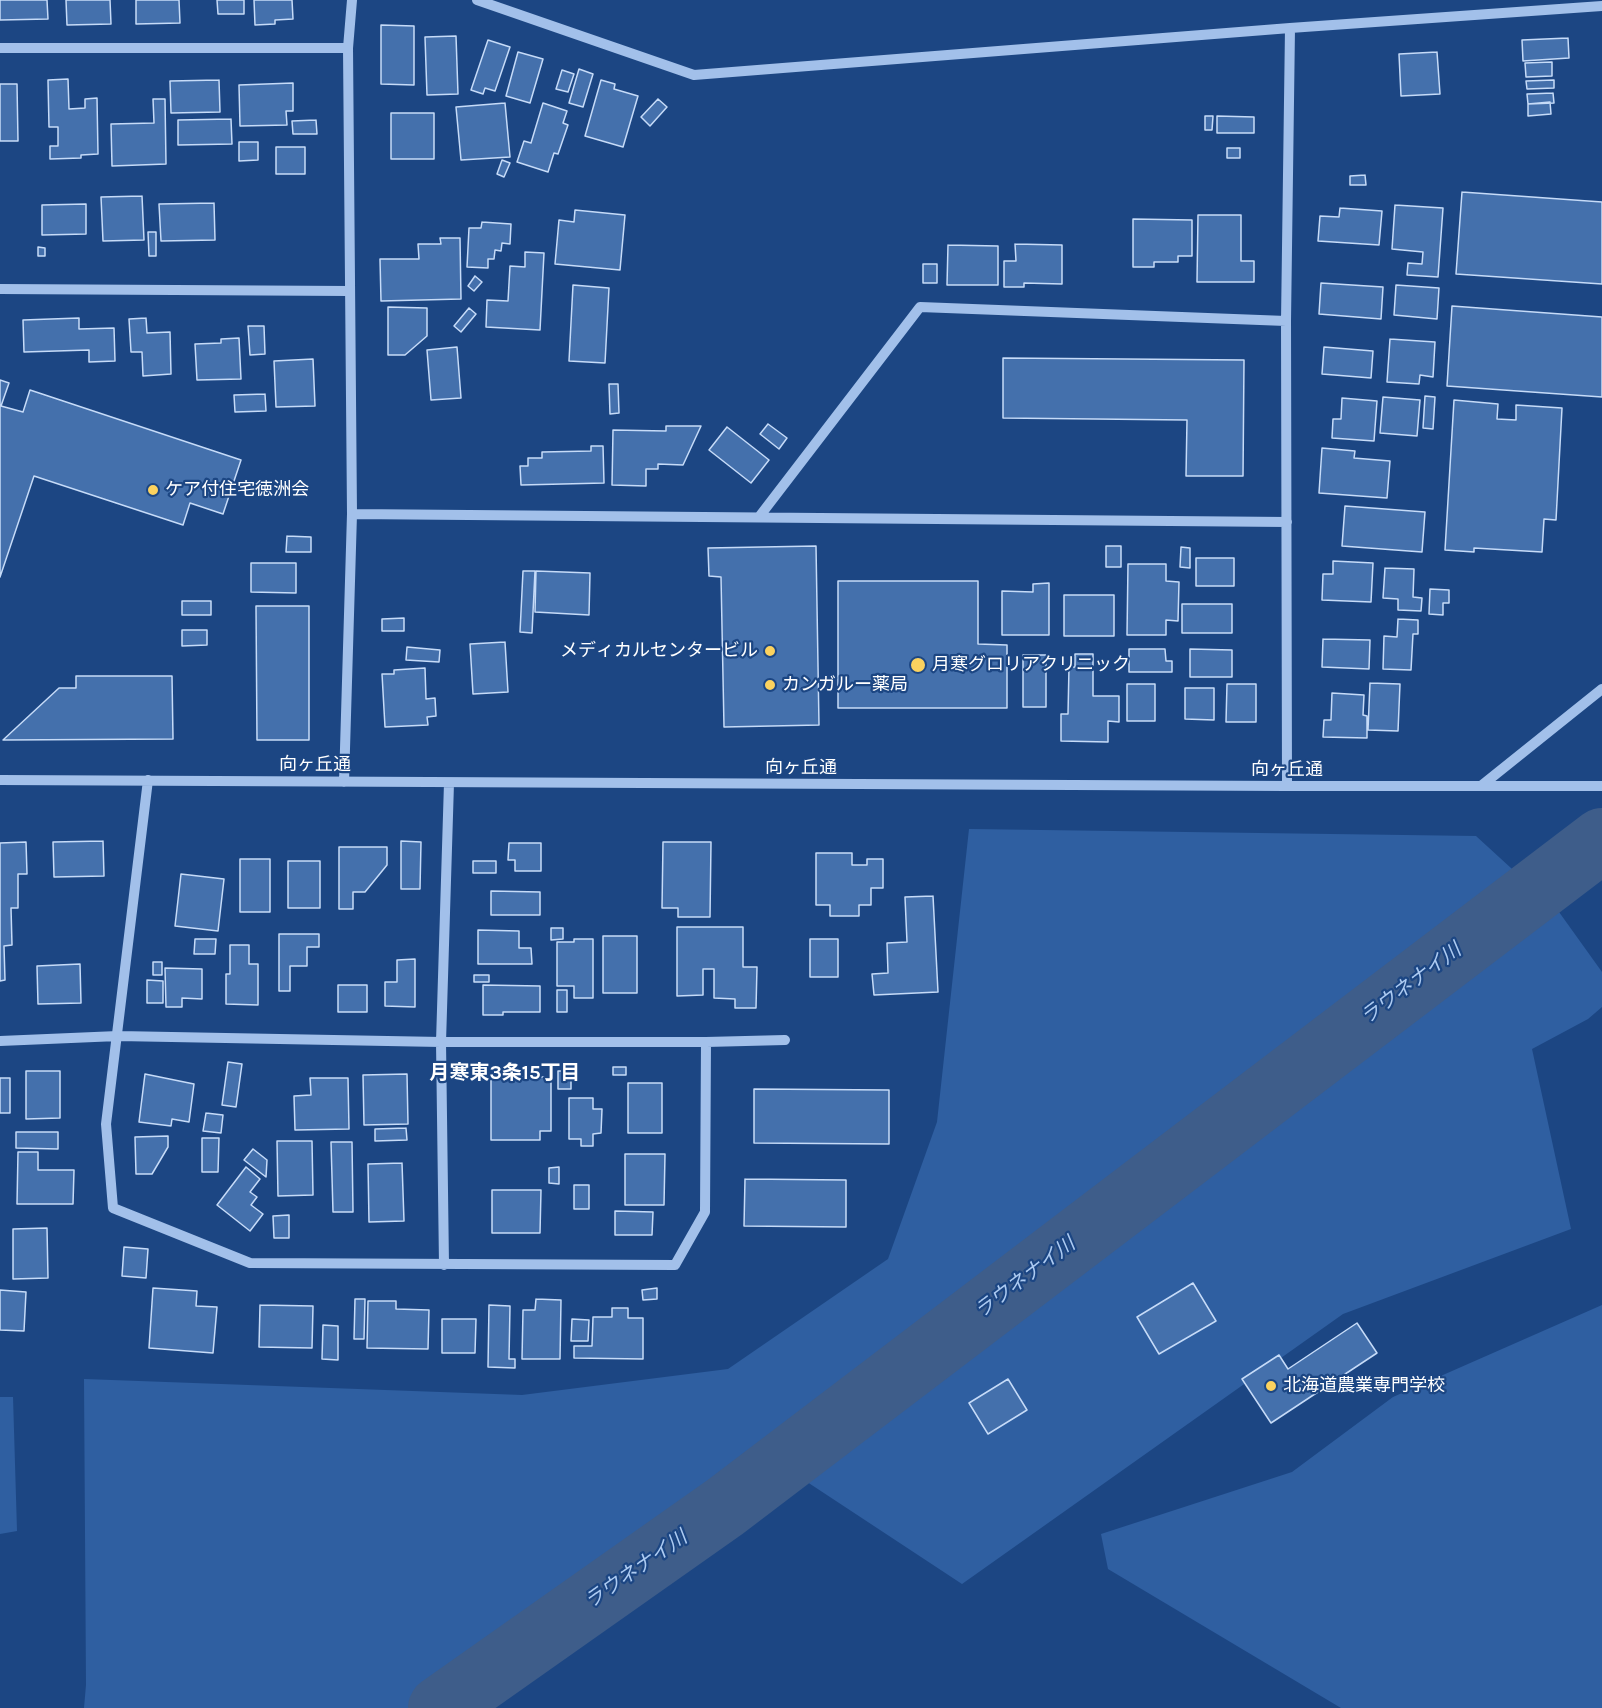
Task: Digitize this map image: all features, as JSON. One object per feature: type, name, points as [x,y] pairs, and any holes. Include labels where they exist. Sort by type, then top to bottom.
[{"type":"street","points":[[344,782],[352,513],[348,48],[352,0]]},
{"type":"street","points":[[477,0],[694,75],[1602,6]]},
{"type":"street","points":[[1287,786],[1286,321],[1290,28]]},
{"type":"street","points":[[0,48],[348,48]]},
{"type":"street","points":[[0,289],[349,291]]},
{"type":"street","points":[[759,517],[920,307],[1286,321]]},
{"type":"street","points":[[352,513],[1287,522]]},
{"type":"street","points":[[1481,786],[1602,689]]},
{"type":"street","name":"向ヶ丘通","points":[[0,780],[1602,786]]},
{"type":"street","points":[[148,780],[106,1124],[113,1208],[250,1263],[444,1266],[675,1265],[705,1212],[706,1042]]},
{"type":"street","points":[[444,1266],[441,1042],[448,783]]},
{"type":"street","points":[[0,1041],[118,1036],[441,1042],[785,1040]]},
{"type":"shaded area","points":[[969,829],[1476,836],[1559,912],[1602,972],[1602,1007],[1588,1019],[1532,1049],[1571,1229],[1343,1314],[962,1584],[792,1472],[490,1708],[84,1708],[86,1685],[84,1379],[522,1395],[728,1369],[888,1259],[937,1122]]},
{"type":"shaded area","points":[[1602,1305],[1602,1708],[1341,1708],[1108,1569],[1101,1534],[1292,1472],[1393,1397]]},
{"type":"shaded area","points":[[0,1397],[13,1397],[17,1531],[0,1534]]},
{"type":"building","points":[[0,0],[47,0],[48,19],[0,20]]},
{"type":"building","points":[[66,0],[110,0],[111,24],[67,25]]},
{"type":"building","points":[[136,0],[179,0],[180,23],[136,24]]},
{"type":"building","points":[[217,0],[244,0],[244,14],[218,14]]},
{"type":"building","points":[[254,0],[292,0],[293,19],[275,20],[275,24],[255,25]]},
{"type":"building","points":[[381,25],[414,26],[414,85],[381,84]]},
{"type":"building","points":[[456,36],[458,94],[427,95],[425,37]]},
{"type":"building","points":[[1568,38],[1569,58],[1523,61],[1522,40]]},
{"type":"building","points":[[488,40],[510,47],[495,91],[485,88],[483,94],[471,90]]},
{"type":"building","points":[[518,52],[543,59],[530,103],[506,96]]},
{"type":"building","points":[[1437,52],[1440,94],[1401,96],[1399,54]]},
{"type":"building","points":[[1552,62],[1552,76],[1526,77],[1525,63]]},
{"type":"building","points":[[579,69],[593,74],[583,107],[569,103]]},
{"type":"building","points":[[562,70],[574,74],[568,92],[556,89]]},
{"type":"building","points":[[68,79],[69,109],[85,108],[85,99],[97,98],[98,154],[81,155],[81,158],[50,159],[50,146],[58,146],[58,127],[49,127],[48,80]]},
{"type":"building","points":[[219,80],[220,112],[171,113],[170,81]]},
{"type":"building","points":[[601,80],[615,84],[614,89],[638,96],[623,147],[585,136]]},
{"type":"building","points":[[1554,80],[1554,88],[1527,89],[1526,81]]},
{"type":"building","points":[[293,83],[293,111],[286,111],[287,125],[240,126],[239,85]]},
{"type":"building","points":[[0,84],[17,84],[18,141],[0,141]]},
{"type":"building","points":[[1553,93],[1554,103],[1528,104],[1527,94]]},
{"type":"building","points":[[153,99],[165,99],[166,164],[112,166],[111,124],[154,123]]},
{"type":"building","points":[[658,99],[667,107],[650,126],[641,117]]},
{"type":"building","points":[[1550,102],[1551,114],[1528,116],[1528,104]]},
{"type":"building","points":[[505,103],[510,157],[461,160],[456,107]]},
{"type":"building","points":[[543,103],[567,111],[563,123],[568,125],[558,154],[554,153],[548,172],[517,162],[524,141],[531,143]]},
{"type":"building","points":[[391,113],[434,113],[434,159],[391,159]]},
{"type":"building","points":[[1205,116],[1213,116],[1212,130],[1205,130]]},
{"type":"building","points":[[1217,116],[1254,117],[1254,133],[1217,133]]},
{"type":"building","points":[[231,119],[232,144],[178,145],[178,120]]},
{"type":"building","points":[[316,120],[317,134],[293,134],[292,121]]},
{"type":"building","points":[[239,142],[258,142],[258,160],[239,161]]},
{"type":"building","points":[[276,147],[305,147],[305,174],[276,174]]},
{"type":"building","points":[[1227,148],[1240,148],[1240,158],[1227,158]]},
{"type":"building","points":[[502,160],[510,163],[504,177],[497,174]]},
{"type":"building","points":[[1365,175],[1366,185],[1350,185],[1350,176]]},
{"type":"building","points":[[1462,192],[1602,202],[1602,284],[1456,274]]},
{"type":"building","points":[[142,196],[144,240],[103,241],[101,197]]},
{"type":"building","points":[[214,203],[215,240],[161,241],[159,204]]},
{"type":"building","points":[[86,204],[86,234],[42,235],[42,205]]},
{"type":"building","points":[[1395,205],[1443,208],[1438,277],[1407,275],[1408,263],[1422,264],[1423,252],[1392,249]]},
{"type":"building","points":[[1340,208],[1382,211],[1379,245],[1318,241],[1320,216],[1339,217]]},
{"type":"building","points":[[575,210],[625,215],[620,270],[555,264],[559,220],[574,222]]},
{"type":"building","points":[[1198,215],[1241,215],[1241,261],[1254,261],[1254,282],[1197,282]]},
{"type":"building","points":[[1133,219],[1192,220],[1192,256],[1178,256],[1178,262],[1154,262],[1154,267],[1133,267]]},
{"type":"building","points":[[482,222],[511,224],[510,244],[502,243],[501,251],[495,250],[494,259],[488,259],[488,268],[467,267],[469,228],[481,228]]},
{"type":"building","points":[[148,232],[156,232],[156,256],[149,256]]},
{"type":"building","points":[[440,238],[460,238],[461,299],[381,301],[380,259],[419,259],[418,244],[441,244]]},
{"type":"building","points":[[1015,244],[1062,245],[1062,284],[1024,283],[1024,287],[1004,287],[1004,261],[1016,261]]},
{"type":"building","points":[[948,245],[998,246],[998,285],[947,285]]},
{"type":"building","points":[[38,247],[45,248],[45,256],[38,256]]},
{"type":"building","points":[[525,252],[544,253],[540,330],[486,327],[487,300],[508,301],[510,266],[525,267]]},
{"type":"building","points":[[923,264],[937,264],[937,283],[923,283]]},
{"type":"building","points":[[475,276],[482,282],[474,291],[468,286]]},
{"type":"building","points":[[1321,283],[1383,287],[1381,319],[1319,314]]},
{"type":"building","points":[[573,285],[609,288],[605,363],[569,361]]},
{"type":"building","points":[[1396,285],[1439,288],[1437,319],[1394,315]]},
{"type":"building","points":[[1452,306],[1602,317],[1602,397],[1447,386]]},
{"type":"building","points":[[388,307],[427,308],[427,336],[405,355],[388,355]]},
{"type":"building","points":[[469,308],[476,314],[461,332],[454,326]]},
{"type":"building","points":[[79,318],[79,329],[114,328],[115,361],[89,362],[89,350],[24,352],[23,320]]},
{"type":"building","points":[[146,318],[147,333],[170,332],[171,374],[143,376],[142,352],[131,352],[129,319]]},
{"type":"building","points":[[248,326],[264,326],[265,354],[250,355]]},
{"type":"building","points":[[239,338],[241,379],[197,380],[195,344],[221,343],[221,339]]},
{"type":"building","points":[[1390,339],[1435,342],[1433,377],[1420,375],[1419,384],[1387,382]]},
{"type":"building","points":[[457,347],[461,398],[431,400],[427,350]]},
{"type":"building","points":[[1324,347],[1373,351],[1371,378],[1322,374]]},
{"type":"building","points":[[1003,358],[1244,360],[1243,476],[1186,476],[1187,420],[1003,418]]},
{"type":"building","points":[[313,359],[315,406],[276,407],[274,361]]},
{"type":"building","name":"ケア付住宅徳洲会","points":[[0,380],[9,383],[1,406],[23,412],[30,390],[241,460],[223,514],[190,503],[183,525],[34,476],[0,577]]},
{"type":"building","points":[[609,384],[618,384],[619,413],[610,414]]},
{"type":"building","points":[[265,394],[266,411],[235,412],[234,395]]},
{"type":"building","points":[[1425,396],[1435,397],[1433,429],[1423,428]]},
{"type":"building","points":[[1383,397],[1420,400],[1417,436],[1380,433]]},
{"type":"building","points":[[1342,398],[1377,401],[1374,441],[1332,438],[1333,419],[1341,419]]},
{"type":"building","points":[[1454,400],[1498,404],[1497,419],[1516,420],[1516,405],[1562,408],[1556,520],[1544,519],[1542,552],[1474,548],[1474,552],[1445,550]]},
{"type":"building","points":[[768,424],[787,438],[779,449],[760,434]]},
{"type":"building","points":[[666,426],[701,426],[683,465],[658,464],[658,469],[646,469],[646,486],[612,485],[613,430],[666,431]]},
{"type":"building","points":[[727,427],[769,460],[751,483],[709,450]]},
{"type":"building","points":[[591,446],[603,446],[604,483],[521,485],[520,466],[528,466],[528,458],[542,458],[542,452],[591,451]]},
{"type":"building","points":[[1322,448],[1355,451],[1354,458],[1390,461],[1387,498],[1319,493]]},
{"type":"building","points":[[1345,506],[1425,512],[1422,552],[1342,546]]},
{"type":"building","points":[[287,536],[311,537],[311,552],[286,552]]},
{"type":"building","name":"メディカルセンタービル","points":[[816,546],[819,725],[724,727],[721,577],[709,576],[708,548]]},
{"type":"building","points":[[1106,546],[1121,546],[1121,567],[1106,567]]},
{"type":"building","points":[[1181,547],[1190,548],[1190,568],[1180,567]]},
{"type":"building","points":[[1196,558],[1234,558],[1234,586],[1196,586]]},
{"type":"building","points":[[1333,561],[1373,563],[1371,602],[1322,600],[1323,574],[1333,574]]},
{"type":"building","points":[[251,563],[296,563],[296,593],[251,592]]},
{"type":"building","points":[[1128,564],[1166,564],[1166,581],[1179,582],[1178,621],[1166,620],[1166,635],[1127,635]]},
{"type":"building","points":[[1385,568],[1414,569],[1413,597],[1422,598],[1421,611],[1398,610],[1398,599],[1383,598]]},
{"type":"building","points":[[523,571],[535,571],[532,633],[520,632]]},
{"type":"building","points":[[536,571],[590,573],[589,615],[535,612]]},
{"type":"building","points":[[838,581],[978,581],[978,644],[1007,645],[1007,708],[838,708]]},
{"type":"building","points":[[1049,583],[1049,635],[1002,635],[1002,591],[1033,592],[1033,584]]},
{"type":"building","points":[[1430,589],[1449,590],[1449,603],[1443,603],[1443,615],[1429,614]]},
{"type":"building","points":[[1064,595],[1114,595],[1114,636],[1064,636]]},
{"type":"building","points":[[182,601],[211,601],[211,615],[182,615]]},
{"type":"building","points":[[1182,604],[1232,604],[1232,633],[1182,633]]},
{"type":"building","points":[[256,606],[309,606],[309,740],[257,740]]},
{"type":"building","points":[[404,618],[404,631],[382,631],[382,619]]},
{"type":"building","points":[[1398,619],[1418,620],[1418,634],[1413,634],[1411,670],[1383,669],[1384,636],[1397,637]]},
{"type":"building","points":[[182,630],[207,630],[207,645],[182,646]]},
{"type":"building","points":[[1323,639],[1370,640],[1369,669],[1322,667]]},
{"type":"building","points":[[505,642],[508,692],[473,694],[470,644]]},
{"type":"building","points":[[407,647],[440,650],[439,662],[406,660]]},
{"type":"building","points":[[1129,649],[1165,649],[1166,661],[1172,661],[1172,672],[1129,672]]},
{"type":"building","points":[[1190,649],[1232,650],[1232,677],[1190,677]]},
{"type":"building","points":[[1075,654],[1093,654],[1093,696],[1119,696],[1119,722],[1108,721],[1108,742],[1061,741],[1061,714],[1068,714],[1069,667],[1075,667]]},
{"type":"building","points":[[1023,655],[1046,655],[1046,707],[1023,707]]},
{"type":"building","points":[[425,668],[426,699],[435,698],[436,716],[427,717],[428,725],[385,727],[382,674],[394,674],[394,670]]},
{"type":"building","points":[[76,676],[172,676],[173,739],[3,740],[59,688],[76,688]]},
{"type":"building","points":[[1370,683],[1400,684],[1398,731],[1368,730]]},
{"type":"building","points":[[1127,684],[1155,684],[1155,721],[1127,721]]},
{"type":"building","points":[[1227,684],[1256,684],[1256,722],[1226,722]]},
{"type":"building","points":[[1185,688],[1214,688],[1214,720],[1185,719]]},
{"type":"building","points":[[1332,693],[1364,695],[1363,715],[1367,716],[1367,738],[1323,737],[1324,720],[1331,720]]},
{"type":"building","points":[[103,841],[104,876],[54,877],[53,842]]},
{"type":"building","points":[[401,841],[421,842],[420,889],[401,889]]},
{"type":"building","points":[[26,842],[27,874],[18,874],[18,908],[11,908],[12,945],[4,946],[5,980],[0,981],[0,843]]},
{"type":"building","points":[[663,842],[711,842],[710,917],[678,917],[678,908],[662,908]]},
{"type":"building","points":[[509,843],[541,843],[541,871],[515,871],[515,860],[508,860]]},
{"type":"building","points":[[339,847],[387,847],[387,865],[365,892],[353,892],[353,909],[339,909]]},
{"type":"building","points":[[816,853],[852,853],[852,865],[867,865],[867,859],[883,859],[883,888],[871,888],[871,905],[859,905],[859,916],[830,916],[830,905],[816,905]]},
{"type":"building","points":[[240,859],[270,859],[270,912],[240,912]]},
{"type":"building","points":[[288,861],[320,861],[320,908],[288,908]]},
{"type":"building","points":[[473,861],[496,861],[496,873],[473,873]]},
{"type":"building","points":[[181,874],[224,879],[218,931],[175,926]]},
{"type":"building","points":[[491,891],[540,892],[540,915],[491,915]]},
{"type":"building","points":[[933,896],[938,992],[874,995],[872,974],[888,973],[887,943],[907,942],[905,897]]},
{"type":"building","points":[[677,927],[743,927],[743,967],[757,967],[756,1008],[735,1008],[735,999],[714,998],[714,969],[703,969],[703,995],[677,996]]},
{"type":"building","points":[[551,928],[563,928],[563,939],[551,940]]},
{"type":"building","points":[[478,930],[519,931],[519,948],[531,948],[532,964],[478,964]]},
{"type":"building","points":[[279,934],[319,934],[319,947],[307,947],[307,966],[290,966],[290,991],[279,991]]},
{"type":"building","points":[[603,936],[637,936],[637,993],[603,993]]},
{"type":"building","points":[[195,939],[216,939],[215,954],[194,954]]},
{"type":"building","points":[[574,939],[593,939],[593,998],[574,998],[574,986],[557,986],[557,942],[574,942]]},
{"type":"building","points":[[810,939],[838,939],[838,977],[810,977]]},
{"type":"building","points":[[230,945],[249,945],[249,964],[258,964],[258,1005],[226,1004],[226,974],[230,974]]},
{"type":"building","points":[[415,959],[415,1007],[385,1006],[385,982],[397,982],[397,960]]},
{"type":"building","points":[[153,962],[162,962],[162,975],[153,975]]},
{"type":"building","points":[[80,964],[81,1003],[38,1004],[37,966]]},
{"type":"building","points":[[165,968],[202,969],[202,999],[182,998],[182,1007],[166,1007]]},
{"type":"building","points":[[474,975],[489,975],[489,982],[474,982]]},
{"type":"building","points":[[147,980],[163,981],[163,1003],[147,1003]]},
{"type":"building","points":[[338,985],[367,985],[367,1012],[338,1012]]},
{"type":"building","points":[[483,985],[540,986],[540,1012],[503,1012],[503,1015],[483,1015]]},
{"type":"building","points":[[557,990],[567,990],[567,1012],[557,1012]]},
{"type":"building","points":[[228,1062],[242,1064],[236,1107],[222,1105]]},
{"type":"building","points":[[613,1067],[626,1067],[626,1075],[613,1075]]},
{"type":"building","points":[[26,1071],[60,1071],[60,1118],[26,1119]]},
{"type":"building","points":[[558,1071],[571,1071],[571,1089],[558,1089]]},
{"type":"building","points":[[145,1074],[194,1084],[189,1122],[172,1119],[171,1126],[139,1122]]},
{"type":"building","points":[[407,1074],[408,1124],[364,1125],[363,1075]]},
{"type":"building","points":[[491,1077],[551,1077],[551,1131],[540,1131],[540,1140],[491,1140]]},
{"type":"building","points":[[0,1078],[10,1078],[10,1113],[0,1113]]},
{"type":"building","points":[[310,1078],[348,1078],[349,1129],[295,1130],[294,1096],[311,1095]]},
{"type":"building","points":[[628,1083],[662,1083],[662,1133],[628,1133]]},
{"type":"building","points":[[754,1089],[889,1090],[889,1144],[754,1143]]},
{"type":"building","points":[[569,1098],[593,1098],[593,1109],[602,1109],[601,1133],[593,1134],[593,1146],[581,1146],[581,1139],[569,1139]]},
{"type":"building","points":[[206,1113],[223,1115],[221,1133],[203,1131]]},
{"type":"building","points":[[406,1128],[407,1140],[375,1141],[375,1129]]},
{"type":"building","points":[[16,1132],[58,1132],[58,1149],[16,1148]]},
{"type":"building","points":[[168,1136],[168,1147],[152,1174],[136,1174],[135,1137]]},
{"type":"building","points":[[202,1138],[219,1138],[218,1172],[202,1172]]},
{"type":"building","points":[[277,1141],[312,1141],[313,1195],[278,1196]]},
{"type":"building","points":[[331,1142],[352,1142],[353,1212],[333,1212]]},
{"type":"building","points":[[253,1149],[267,1160],[266,1177],[244,1160]]},
{"type":"building","points":[[18,1152],[38,1152],[38,1170],[74,1170],[73,1204],[17,1204]]},
{"type":"building","points":[[625,1154],[665,1154],[664,1205],[625,1205]]},
{"type":"building","points":[[402,1163],[404,1221],[369,1222],[368,1164]]},
{"type":"building","points":[[246,1167],[260,1179],[250,1192],[257,1197],[251,1205],[263,1214],[250,1231],[217,1205]]},
{"type":"building","points":[[559,1167],[559,1184],[549,1183],[549,1168]]},
{"type":"building","points":[[745,1179],[846,1180],[846,1227],[744,1226]]},
{"type":"building","points":[[574,1185],[589,1185],[589,1209],[574,1209]]},
{"type":"building","points":[[492,1190],[541,1190],[540,1233],[492,1233]]},
{"type":"building","points":[[615,1211],[653,1212],[652,1235],[615,1235]]},
{"type":"building","points":[[289,1215],[289,1238],[274,1238],[273,1216]]},
{"type":"building","points":[[47,1228],[48,1278],[13,1279],[13,1229]]},
{"type":"building","points":[[124,1247],[148,1249],[146,1278],[122,1276]]},
{"type":"building","points":[[1193,1283],[1216,1321],[1159,1354],[1137,1317]]},
{"type":"building","points":[[153,1288],[197,1291],[196,1306],[217,1307],[213,1353],[149,1348]]},
{"type":"building","points":[[657,1288],[657,1299],[643,1300],[642,1290]]},
{"type":"building","points":[[0,1290],[26,1292],[24,1331],[0,1330]]},
{"type":"building","points":[[355,1299],[365,1299],[364,1339],[354,1339]]},
{"type":"building","points":[[536,1299],[561,1300],[560,1359],[522,1359],[523,1310],[535,1310]]},
{"type":"building","points":[[368,1301],[396,1301],[396,1309],[429,1310],[428,1349],[367,1348]]},
{"type":"building","points":[[260,1305],[313,1306],[312,1348],[259,1347]]},
{"type":"building","points":[[489,1305],[510,1306],[509,1359],[515,1359],[515,1368],[488,1367]]},
{"type":"building","points":[[612,1308],[628,1308],[628,1318],[643,1318],[643,1359],[574,1358],[574,1346],[592,1346],[593,1317],[612,1317]]},
{"type":"building","points":[[442,1319],[476,1319],[475,1353],[442,1353]]},
{"type":"building","points":[[572,1319],[589,1320],[588,1341],[571,1341]]},
{"type":"building","points":[[1357,1323],[1377,1353],[1271,1423],[1242,1379],[1279,1355],[1288,1369]]},
{"type":"building","points":[[323,1325],[338,1326],[338,1360],[322,1359]]},
{"type":"building","points":[[1008,1379],[1027,1410],[988,1434],[969,1403]]},
{"type":"waterway","name":"ラウネナイ川","points":[[440,1708],[725,1507],[1602,840]]},
{"type":"place","name":"ケア付住宅徳洲会","points":[[153,490]]},
{"type":"place","name":"メディカルセンタービル","points":[[770,651]]},
{"type":"place","name":"月寒グロリアクリニック","points":[[918,665]]},
{"type":"place","name":"カンガルー薬局","points":[[770,685]]},
{"type":"place","name":"北海道農業専門学校","points":[[1271,1386]]},
{"type":"district","name":"月寒東3条15丁目","points":[[505,1073]]}]
